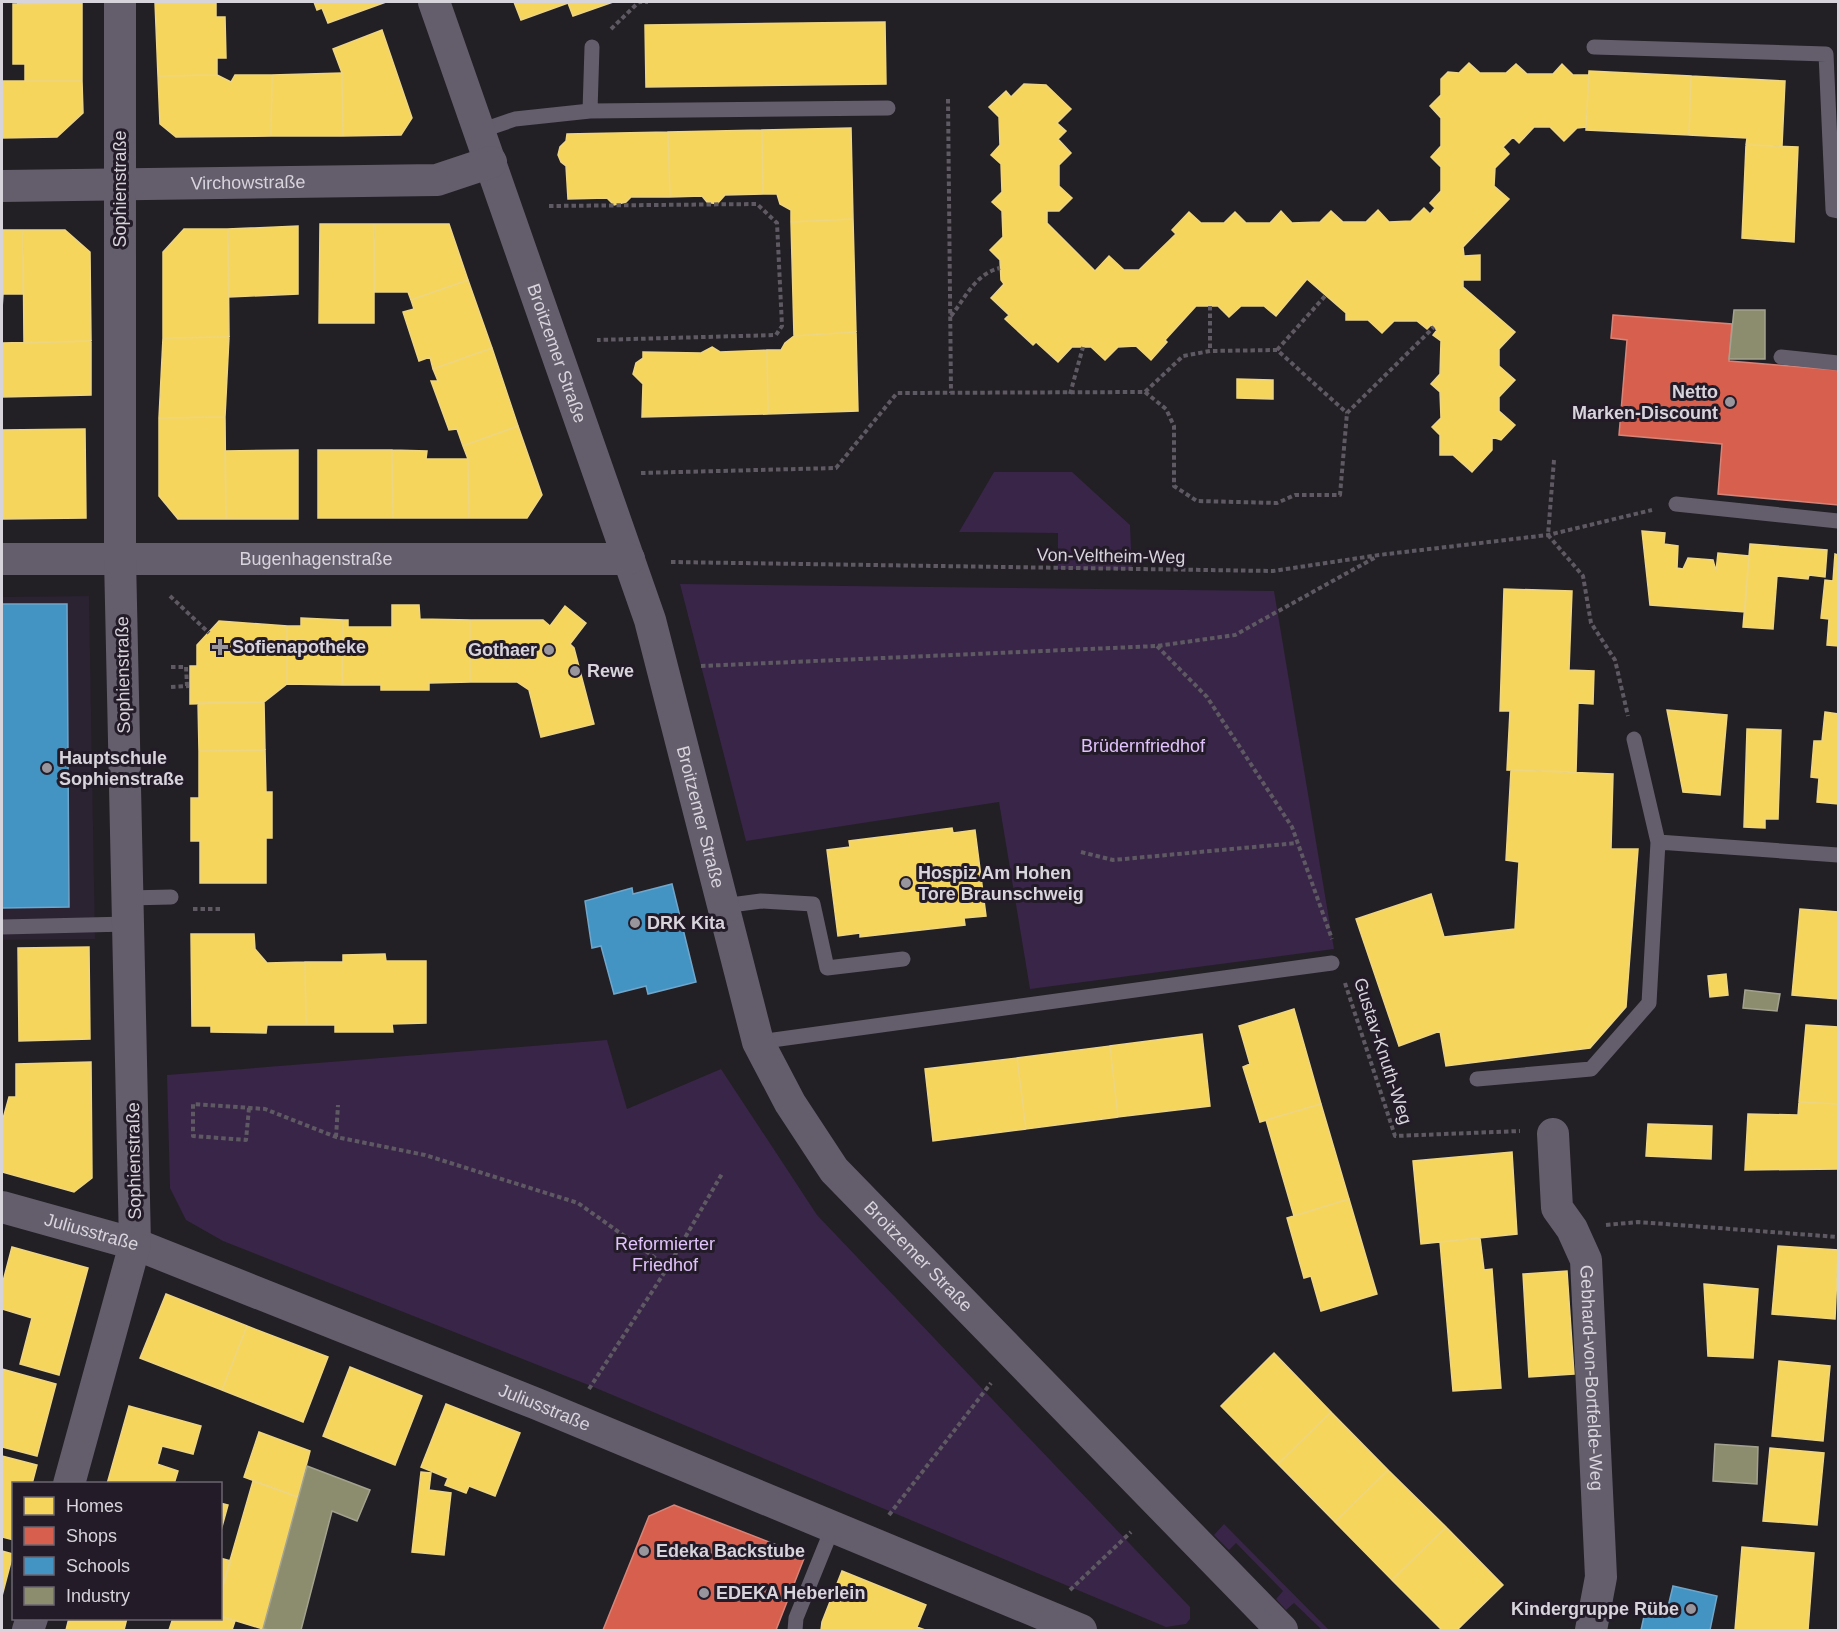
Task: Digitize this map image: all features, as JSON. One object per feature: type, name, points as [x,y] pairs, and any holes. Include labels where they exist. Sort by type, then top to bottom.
[{"type":"street","name":"Sophienstraße","points":[[70,1482],[135,1244],[120,558],[120,2]]},
{"type":"street","name":"Broitzemer Straße","points":[[434,2],[650,620],[758,1042],[790,1103],[834,1170],[1266,1625]]},
{"type":"street","name":"Virchowstraße","points":[[2,186],[437,180],[491,162]]},
{"type":"street","name":"Bugenhagenstraße","points":[[2,559],[629,559]]},
{"type":"street","name":"Gebhard-von-Bortfelde-Weg","points":[[1553,1134],[1557,1208],[1572,1229],[1586,1260],[1594,1392],[1600,1577],[1591,1630]]},
{"type":"street","name":"Juliusstraße","points":[[2,1207],[135,1244],[537,1404],[832,1529],[1081,1630]]},
{"type":"lane","points":[[590,111],[592,47]]},
{"type":"lane","points":[[1594,47],[1826,54],[1833,210],[1839,211]]},
{"type":"lane","points":[[480,131],[515,119],[590,111],[888,108]]},
{"type":"lane","points":[[1781,357],[1839,363]]},
{"type":"lane","points":[[1676,504],[1839,521]]},
{"type":"lane","points":[[1477,1078],[1591,1069],[1649,1003],[1658,842],[1634,739]]},
{"type":"lane","points":[[1658,842],[1839,855]]},
{"type":"lane","points":[[2,927],[128,911],[171,897]]},
{"type":"lane","points":[[723,906],[760,901],[813,904],[827,968],[903,959]]},
{"type":"lane","points":[[758,1042],[1332,963]]},
{"type":"lane","points":[[795,1630],[796,1618],[832,1529]]},
{"type":"path","points":[[592,47],[639,2],[648,2]]},
{"type":"path","points":[[948,99],[951,393]]},
{"type":"path","points":[[549,206],[757,204],[777,223],[782,326],[776,335],[597,340]]},
{"type":"path","points":[[950,316],[978,278],[987,271],[1000,268]]},
{"type":"path","points":[[1277,350],[1326,295]]},
{"type":"path","points":[[1210,306],[1210,351]]},
{"type":"path","points":[[641,473],[836,468],[897,393],[1144,392],[1166,409],[1174,426],[1174,486],[1197,501],[1276,503],[1295,495],[1340,495],[1347,413],[1434,327]]},
{"type":"path","points":[[1070,394],[1083,347]]},
{"type":"path","points":[[1144,392],[1183,356],[1210,351],[1277,350],[1347,413]]},
{"type":"path","points":[[1554,460],[1548,535],[1583,576],[1591,623],[1615,660],[1634,739]]},
{"type":"path","name":"Von-Veltheim-Weg","points":[[671,562],[1273,571],[1379,555],[1548,535],[1676,504]]},
{"type":"path","points":[[701,666],[1157,646],[1235,634],[1379,555]]},
{"type":"path","points":[[170,596],[209,633]]},
{"type":"path","points":[[1157,646],[1207,697],[1292,827],[1333,941]]},
{"type":"path","points":[[171,667],[186,667],[188,686],[171,687]]},
{"type":"path","points":[[1081,852],[1113,860],[1297,843]]},
{"type":"path","points":[[193,909],[222,909]]},
{"type":"path","name":"Gustav-Knuth-Weg","points":[[1343,976],[1395,1136],[1503,1130],[1553,1134]]},
{"type":"path","points":[[249,1108],[246,1140],[193,1136],[193,1104],[265,1109],[336,1137],[425,1155],[578,1203],[668,1267]]},
{"type":"path","points":[[336,1137],[338,1105]]},
{"type":"path","points":[[588,1392],[668,1267],[723,1172]]},
{"type":"path","points":[[1572,1229],[1638,1221],[1839,1237]]},
{"type":"path","points":[[887,1518],[991,1383]]},
{"type":"path","points":[[1066,1593],[1131,1532]]},
{"type":"shaded area","name":"Hauptschule Sophienstraße","points":[[89,596],[95,939],[2,940],[2,597]]},
{"type":"green space","points":[[994,472],[1072,472],[1130,525],[1132,570],[1058,569],[1058,533],[959,532]]},
{"type":"green space","name":"Brüdernfriedhof","points":[[680,584],[1274,591],[1334,949],[1030,989],[999,802],[746,841]]},
{"type":"green space","name":"Reformierter Friedhof","points":[[607,1040],[627,1109],[721,1069],[817,1215],[1190,1607],[1190,1619],[1186,1624],[1166,1627],[591,1386],[223,1241],[186,1220],[170,1188],[167,1075]]},
{"type":"green space","points":[[1224,1524],[1329,1630],[1322,1630],[1294,1603],[1286,1610],[1276,1599],[1283,1591],[1236,1543],[1229,1550],[1214,1535]]},
{"type":"building: Homes","points":[[18,2],[82,2],[82,3],[18,4]]},
{"type":"building: Homes","points":[[155,2],[216,2],[216,17],[225,17],[226,58],[217,58],[217,75],[158,76]]},
{"type":"building: Homes","points":[[314,2],[386,2],[328,23],[322,8],[317,10]]},
{"type":"building: Homes","points":[[514,2],[613,2],[573,16],[568,3],[521,20]]},
{"type":"building: Homes","points":[[82,3],[82,81],[25,81],[25,64],[13,64],[13,4]]},
{"type":"building: Homes","points":[[885,22],[886,84],[646,87],[645,25]]},
{"type":"building: Homes","points":[[382,30],[412,118],[401,135],[343,136],[342,73],[333,49]]},
{"type":"building: Homes","points":[[1469,63],[1480,73],[1506,73],[1516,64],[1527,74],[1553,74],[1562,64],[1573,75],[1589,75],[1586,127],[1577,128],[1564,141],[1550,127],[1534,127],[1519,143],[1513,137],[1503,147],[1509,154],[1495,168],[1494,186],[1509,199],[1463,247],[1464,256],[1480,255],[1480,280],[1463,280],[1463,287],[1515,332],[1499,349],[1499,366],[1515,380],[1499,397],[1499,411],[1515,425],[1501,440],[1492,437],[1492,450],[1472,472],[1453,455],[1440,455],[1440,435],[1432,427],[1441,418],[1440,392],[1431,384],[1440,374],[1441,341],[1433,335],[1437,330],[1431,325],[1427,329],[1417,321],[1394,321],[1382,333],[1368,320],[1346,320],[1346,313],[1307,279],[1276,316],[1264,306],[1241,306],[1229,317],[1218,306],[1196,306],[1165,340],[1167,342],[1151,360],[1136,346],[1118,347],[1105,360],[1091,347],[1072,347],[1058,362],[1036,342],[1033,345],[1005,319],[1009,315],[991,298],[1004,284],[1001,280],[1000,260],[990,250],[1003,237],[1002,211],[992,202],[1002,192],[1001,164],[991,155],[1000,145],[999,117],[989,107],[1006,91],[1011,97],[1024,84],[1046,85],[1071,109],[1057,123],[1066,131],[1058,139],[1071,153],[1059,165],[1059,186],[1072,198],[1059,211],[1047,211],[1047,223],[1095,271],[1109,256],[1124,270],[1139,270],[1176,234],[1172,230],[1189,212],[1201,223],[1224,223],[1235,212],[1246,223],[1270,223],[1281,211],[1292,223],[1320,222],[1331,211],[1343,222],[1366,222],[1378,210],[1389,222],[1411,221],[1424,208],[1430,214],[1435,208],[1430,203],[1441,191],[1441,167],[1431,157],[1441,146],[1441,118],[1430,106],[1441,95],[1441,79],[1448,72],[1459,73]]},
{"type":"building: Homes","points":[[1589,71],[1691,76],[1689,135],[1586,130]]},
{"type":"building: Homes","points":[[342,73],[343,136],[271,136],[272,75]]},
{"type":"building: Homes","points":[[217,75],[231,82],[235,75],[272,75],[271,136],[176,137],[160,124],[158,76]]},
{"type":"building: Homes","points":[[1691,76],[1785,81],[1782,146],[1746,145],[1747,138],[1689,135]]},
{"type":"building: Homes","points":[[2,81],[82,81],[83,113],[57,137],[2,138]]},
{"type":"building: Homes","points":[[851,128],[853,219],[791,222],[791,210],[780,204],[777,194],[763,194],[762,130]]},
{"type":"building: Homes","points":[[762,130],[763,194],[725,195],[717,204],[707,202],[702,196],[670,197],[668,132]]},
{"type":"building: Homes","points":[[668,132],[670,197],[631,197],[626,202],[614,205],[607,198],[568,199],[566,166],[558,155],[560,147],[566,141],[567,134]]},
{"type":"building: Homes","points":[[1746,145],[1798,147],[1794,242],[1742,238]]},
{"type":"building: Homes","points":[[853,219],[856,332],[794,336],[791,222]]},
{"type":"building: Homes","points":[[320,224],[374,224],[374,323],[319,323]]},
{"type":"building: Homes","points":[[374,224],[449,224],[468,280],[411,300],[408,292],[375,292]]},
{"type":"building: Homes","points":[[298,226],[298,294],[229,297],[228,229]]},
{"type":"building: Homes","points":[[184,229],[228,229],[229,337],[163,338],[163,252]]},
{"type":"building: Homes","points":[[2,230],[23,230],[23,294],[3,294],[2,309]]},
{"type":"building: Homes","points":[[23,230],[65,230],[90,252],[91,341],[24,343]]},
{"type":"building: Homes","points":[[468,280],[492,348],[433,369],[430,357],[419,361],[403,312],[414,309],[411,300]]},
{"type":"building: Homes","points":[[856,332],[858,411],[768,414],[767,350],[781,350],[785,343],[794,336]]},
{"type":"building: Homes","points":[[229,337],[225,417],[159,418],[163,338]]},
{"type":"building: Homes","points":[[91,341],[91,395],[2,397],[2,343]]},
{"type":"building: Homes","points":[[712,347],[720,352],[767,350],[768,414],[642,417],[643,384],[633,374],[636,363],[643,358],[643,352],[701,353]]},
{"type":"building: Homes","points":[[492,348],[518,426],[463,446],[457,429],[449,430],[431,381],[438,381],[433,369]]},
{"type":"building: Homes","points":[[1237,379],[1273,380],[1273,399],[1237,398]]},
{"type":"building: Homes","points":[[225,417],[226,519],[178,519],[159,496],[159,418]]},
{"type":"building: Homes","points":[[518,426],[542,495],[527,518],[469,518],[468,459],[463,446]]},
{"type":"building: Homes","points":[[85,429],[86,518],[3,519],[2,430]]},
{"type":"building: Homes","points":[[298,450],[298,519],[226,519],[225,451]]},
{"type":"building: Homes","points":[[318,450],[392,450],[393,518],[318,518]]},
{"type":"building: Homes","points":[[392,450],[427,451],[426,459],[468,459],[469,518],[393,518]]},
{"type":"building: Homes","points":[[1642,531],[1665,533],[1664,544],[1678,546],[1677,568],[1683,569],[1688,558],[1713,560],[1716,571],[1718,553],[1749,556],[1745,612],[1650,605]]},
{"type":"building: Homes","points":[[1750,544],[1827,550],[1825,577],[1809,575],[1808,579],[1777,576],[1773,629],[1743,627]]},
{"type":"building: Homes","points":[[1835,554],[1838,555],[1838,646],[1827,645],[1829,619],[1821,618],[1825,580],[1833,581]]},
{"type":"building: Homes","points":[[1504,589],[1572,591],[1569,670],[1594,671],[1593,704],[1578,703],[1576,772],[1507,770],[1510,711],[1500,711]]},
{"type":"building: Homes","points":[[392,605],[419,605],[420,619],[470,620],[470,682],[429,683],[429,690],[381,690],[381,685],[342,685],[343,620],[348,620],[348,627],[392,627]]},
{"type":"building: Homes","points":[[565,606],[586,623],[570,644],[574,648],[594,724],[541,737],[529,690],[517,682],[470,682],[470,620],[543,620],[550,626]]},
{"type":"building: Homes","points":[[301,618],[343,620],[342,685],[287,684],[287,626],[301,626]]},
{"type":"building: Homes","points":[[219,621],[287,626],[287,684],[264,702],[190,704],[190,666],[197,666],[197,645]]},
{"type":"building: Homes","points":[[198,702],[264,702],[265,750],[199,751]]},
{"type":"building: Homes","points":[[1667,710],[1727,715],[1720,795],[1683,792]]},
{"type":"building: Homes","points":[[1825,712],[1838,714],[1838,804],[1817,802],[1819,778],[1811,777],[1814,741],[1822,741]]},
{"type":"building: Homes","points":[[1747,729],[1781,730],[1778,819],[1765,819],[1765,828],[1744,827]]},
{"type":"building: Homes","points":[[265,750],[266,792],[272,792],[272,838],[266,838],[266,883],[200,883],[200,841],[191,841],[191,798],[199,798],[199,751]]},
{"type":"building: Homes","points":[[1511,770],[1613,774],[1611,849],[1638,849],[1626,1007],[1590,1048],[1446,1066],[1440,1031],[1399,1046],[1356,919],[1431,894],[1444,937],[1515,929],[1519,862],[1506,860]]},
{"type":"building: Homes","name":"Hospiz Am Hohen Tore Braunschweig","points":[[952,828],[953,833],[975,830],[986,916],[964,918],[965,925],[860,937],[860,933],[838,936],[827,850],[850,847],[849,841]]},
{"type":"building: Homes","points":[[1800,909],[1838,912],[1838,999],[1792,995]]},
{"type":"building: Homes","points":[[191,934],[254,934],[255,949],[267,963],[305,962],[306,1025],[267,1025],[266,1033],[211,1032],[211,1026],[192,1026]]},
{"type":"building: Homes","points":[[89,947],[90,1039],[19,1041],[18,948]]},
{"type":"building: Homes","points":[[385,954],[386,961],[426,961],[426,1023],[392,1024],[393,1032],[335,1032],[335,1025],[306,1025],[305,962],[343,962],[343,955]]},
{"type":"building: Homes","points":[[1726,974],[1728,995],[1710,997],[1708,976]]},
{"type":"building: Homes","points":[[1294,1009],[1321,1104],[1260,1122],[1243,1067],[1250,1064],[1239,1026]]},
{"type":"building: Homes","points":[[1806,1025],[1838,1027],[1838,1104],[1799,1102]]},
{"type":"building: Homes","points":[[1202,1034],[1210,1106],[1118,1117],[1110,1046]]},
{"type":"building: Homes","points":[[1110,1046],[1118,1117],[1026,1129],[1017,1058]]},
{"type":"building: Homes","points":[[1017,1058],[1026,1129],[933,1141],[925,1069]]},
{"type":"building: Homes","points":[[91,1062],[92,1178],[74,1192],[2,1172],[2,1122],[9,1097],[16,1097],[16,1064]]},
{"type":"building: Homes","points":[[1799,1102],[1838,1104],[1838,1169],[1745,1170],[1748,1114],[1798,1115]]},
{"type":"building: Homes","points":[[1321,1104],[1349,1199],[1294,1216],[1266,1120]]},
{"type":"building: Homes","points":[[1648,1124],[1712,1126],[1711,1159],[1646,1156]]},
{"type":"building: Homes","points":[[1512,1152],[1517,1234],[1421,1244],[1413,1161]]},
{"type":"building: Homes","points":[[1349,1199],[1377,1294],[1321,1311],[1311,1276],[1304,1278],[1287,1218]]},
{"type":"building: Homes","points":[[1480,1238],[1484,1270],[1492,1269],[1501,1388],[1453,1391],[1440,1242]]},
{"type":"building: Homes","points":[[1778,1246],[1838,1250],[1835,1319],[1772,1314]]},
{"type":"building: Homes","points":[[12,1247],[88,1268],[59,1375],[20,1364],[32,1318],[2,1309],[2,1285]]},
{"type":"building: Homes","points":[[1567,1271],[1574,1374],[1529,1377],[1523,1274]]},
{"type":"building: Homes","points":[[1704,1284],[1758,1289],[1753,1358],[1708,1356]]},
{"type":"building: Homes","points":[[166,1294],[247,1326],[222,1390],[140,1358]]},
{"type":"building: Homes","points":[[247,1326],[328,1357],[303,1422],[222,1390]]},
{"type":"building: Homes","points":[[1274,1353],[1331,1412],[1278,1464],[1221,1406]]},
{"type":"building: Homes","points":[[1779,1361],[1830,1366],[1823,1441],[1772,1436]]},
{"type":"building: Homes","points":[[350,1367],[422,1396],[395,1465],[323,1436]]},
{"type":"building: Homes","points":[[2,1369],[56,1384],[37,1456],[2,1447]]},
{"type":"building: Homes","points":[[446,1404],[520,1433],[495,1496],[469,1486],[466,1493],[445,1485],[448,1478],[421,1467]]},
{"type":"building: Homes","points":[[129,1406],[201,1426],[193,1454],[162,1446],[157,1464],[178,1471],[175,1482],[108,1482]]},
{"type":"building: Homes","points":[[1331,1412],[1388,1470],[1335,1522],[1278,1464]]},
{"type":"building: Homes","points":[[259,1432],[310,1451],[298,1497],[244,1477]]},
{"type":"building: Homes","points":[[1770,1448],[1824,1453],[1817,1525],[1763,1521]]},
{"type":"building: Homes","points":[[2,1456],[37,1465],[33,1482],[12,1482],[12,1540],[2,1537]]},
{"type":"building: Homes","points":[[1388,1470],[1446,1527],[1392,1580],[1335,1522]]},
{"type":"building: Homes","points":[[421,1472],[431,1473],[429,1490],[451,1493],[444,1555],[412,1552]]},
{"type":"building: Homes","points":[[253,1481],[298,1497],[263,1629],[222,1617],[222,1588]]},
{"type":"building: Homes","points":[[222,1504],[228,1505],[222,1527]]},
{"type":"building: Homes","points":[[1446,1527],[1503,1585],[1457,1630],[1442,1630],[1392,1580]]},
{"type":"building: Homes","points":[[1742,1547],[1814,1553],[1808,1630],[1735,1630]]},
{"type":"building: Homes","points":[[2,1551],[12,1554],[12,1558],[2,1596]]},
{"type":"building: Homes","points":[[222,1559],[231,1561],[222,1589]]},
{"type":"building: Homes","points":[[842,1571],[926,1605],[917,1627],[925,1630],[821,1630]]},
{"type":"building: Homes","points":[[222,1617],[235,1621],[232,1630],[169,1630],[172,1620],[222,1620]]},
{"type":"building: Homes","points":[[68,1620],[126,1620],[124,1630],[66,1630]]},
{"type":"building: Shops","name":"Netto Marken-Discount","points":[[1613,315],[1732,324],[1729,361],[1838,370],[1838,505],[1718,494],[1722,444],[1619,435],[1627,340],[1611,338]]},
{"type":"building: Shops","name":"EDEKA Heberlein","points":[[674,1505],[805,1556],[776,1630],[603,1630],[649,1516]]},
{"type":"building: Schools","name":"Hauptschule Sophienstraße","points":[[2,604],[67,604],[69,907],[2,908]]},
{"type":"building: Schools","name":"DRK Kita","points":[[672,884],[696,982],[648,994],[646,986],[614,994],[601,946],[592,948],[585,901],[632,888],[633,894]]},
{"type":"building: Schools","name":"Kindergruppe Rübe","points":[[1673,1586],[1717,1596],[1710,1630],[1641,1630],[1646,1607],[1667,1611]]},
{"type":"building: Industry","points":[[1734,310],[1765,310],[1765,359],[1729,359]]},
{"type":"building: Industry","points":[[1745,990],[1780,994],[1777,1011],[1743,1008]]},
{"type":"building: Industry","points":[[1715,1444],[1758,1447],[1757,1484],[1713,1481]]},
{"type":"building: Industry","points":[[307,1466],[370,1490],[357,1521],[332,1511],[301,1630],[263,1629]]},
{"type":"place","name":"Netto Marken-Discount","points":[[1730,402]]},
{"type":"place","name":"Sofienapotheke","points":[[220,647]]},
{"type":"place","name":"Gothaer","points":[[549,650]]},
{"type":"place","name":"Rewe","points":[[575,671]]},
{"type":"place","name":"Hauptschule Sophienstraße","points":[[47,768]]},
{"type":"place","name":"Hospiz Am Hohen Tore Braunschweig","points":[[906,883]]},
{"type":"place","name":"DRK Kita","points":[[635,923]]},
{"type":"place","name":"Edeka Backstube","points":[[644,1551]]},
{"type":"place","name":"EDEKA Heberlein","points":[[704,1593]]},
{"type":"place","name":"Kindergruppe Rübe","points":[[1691,1609]]}]
